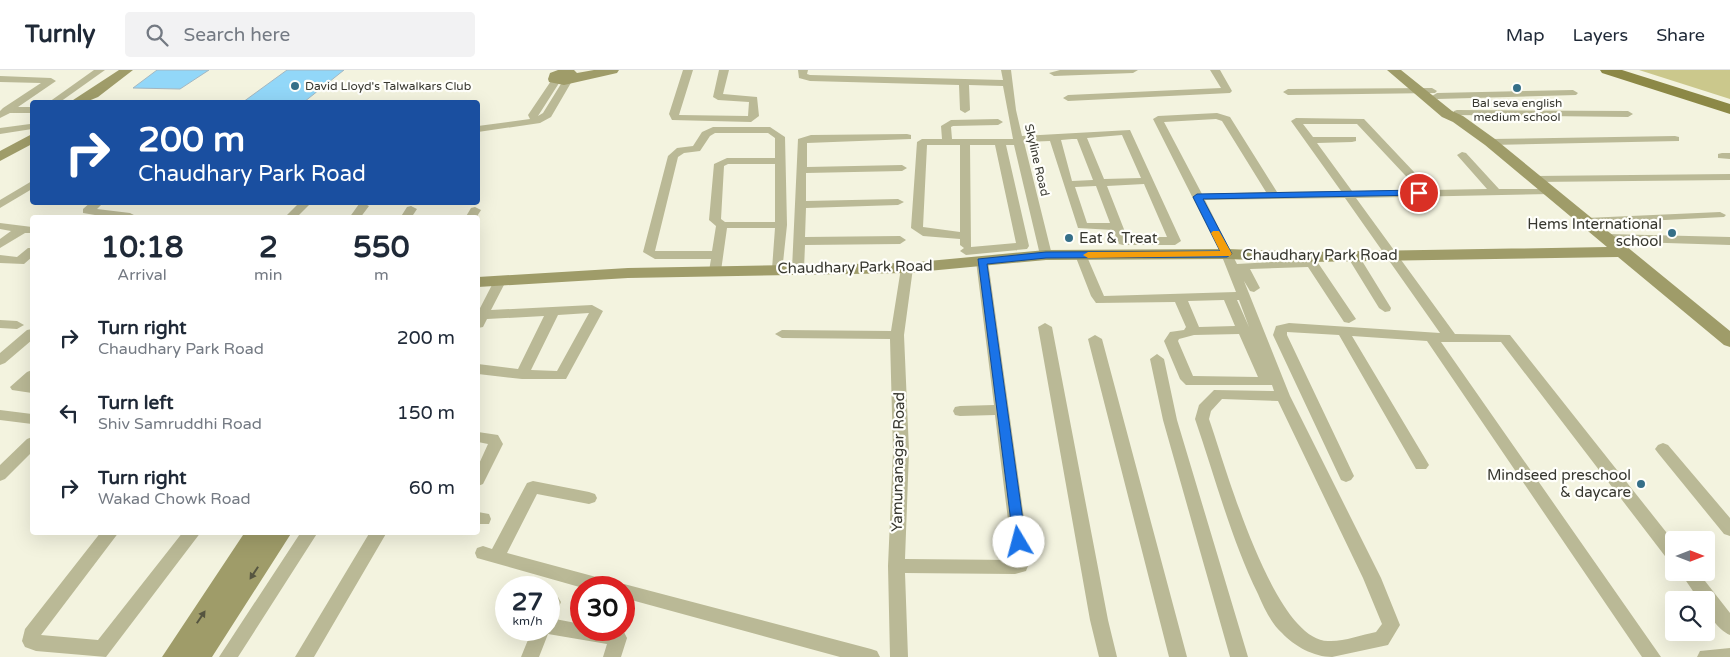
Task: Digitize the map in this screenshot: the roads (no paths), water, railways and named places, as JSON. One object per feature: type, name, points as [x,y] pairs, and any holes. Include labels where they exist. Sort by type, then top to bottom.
[{"type":"main road","points":[[1607,70],[1730,106]]},
{"type":"main road","points":[[1634,70],[1730,106]]},
{"type":"street","points":[[0,78],[10,70]]},
{"type":"street","points":[[57,100],[100,70]]},
{"type":"street","points":[[90,98],[127,70]]},
{"type":"street","points":[[564,75],[592,70]]},
{"type":"street","points":[[564,75],[613,70]]},
{"type":"street","points":[[688,70],[674,114],[676,118],[749,119],[753,117],[754,99],[720,98],[719,90],[724,70]]},
{"type":"street","points":[[803,70],[802,76],[810,78],[1008,83]]},
{"type":"street","name":"Skyline Road","points":[[1006,70],[1011,110],[1046,255]]},
{"type":"street","points":[[1054,73],[1134,70]]},
{"type":"street","points":[[1068,98],[1132,97],[1227,91],[1215,70]]},
{"type":"street","points":[[1393,70],[1430,93],[1447,114],[1458,116],[1628,114]]},
{"type":"street","points":[[1406,70],[1430,93],[1551,191],[1730,341]]},
{"type":"street","points":[[480,129],[536,121],[547,115],[564,75]]},
{"type":"street","points":[[0,78],[51,81],[2,111]]},
{"type":"street","points":[[964,82],[965,110]]},
{"type":"street","points":[[719,90],[762,91]]},
{"type":"street","points":[[1288,92],[1573,93]]},
{"type":"street","points":[[2,111],[30,110]]},
{"type":"street","points":[[1249,292],[1157,121],[1161,118],[1217,116],[1226,119],[1273,195]]},
{"type":"street","points":[[1428,193],[1360,121],[1296,121],[1451,338]]},
{"type":"street","points":[[947,140],[946,126],[952,123],[998,122]]},
{"type":"street","points":[[722,225],[716,263],[655,255],[648,252],[673,156],[681,150],[696,149],[706,134],[712,130],[770,130],[780,137],[781,225],[778,269]]},
{"type":"street","points":[[0,131],[30,132]]},
{"type":"street","points":[[0,136],[30,132]]},
{"type":"street","points":[[0,150],[30,132]]},
{"type":"street","points":[[0,156],[30,132]]},
{"type":"street","points":[[966,236],[923,232],[917,228],[921,144],[925,141],[1000,142],[1055,139],[1081,134],[1126,132],[1175,241],[1125,248],[1081,134]]},
{"type":"street","points":[[798,269],[802,143],[805,139],[907,137]]},
{"type":"street","points":[[1310,140],[1352,138]]},
{"type":"street","points":[[1055,139],[1082,226],[1117,227]]},
{"type":"street","points":[[1490,142],[1675,139]]},
{"type":"street","points":[[896,566],[1020,566],[1022,561],[1001,410],[966,236],[965,141]]},
{"type":"street","points":[[971,258],[1022,246],[1000,142]]},
{"type":"street","points":[[1462,155],[1496,192]]},
{"type":"street","points":[[780,161],[727,161],[719,164],[715,220],[722,225],[781,225]]},
{"type":"street","points":[[801,170],[902,168]]},
{"type":"street","points":[[1535,179],[1730,177]]},
{"type":"street","points":[[1068,184],[1148,181]]},
{"type":"street","points":[[0,205],[30,185]]},
{"type":"street","points":[[1197,197],[1551,191]]},
{"type":"street","points":[[800,205],[898,202]]},
{"type":"street","points":[[95,205],[88,211],[122,215]]},
{"type":"street","points":[[292,215],[304,205]]},
{"type":"street","points":[[356,215],[363,206]]},
{"type":"street","points":[[1586,220],[1720,215]]},
{"type":"street","points":[[0,226],[28,230]]},
{"type":"street","points":[[0,244],[28,230]]},
{"type":"street","points":[[1607,238],[1730,241]]},
{"type":"street","points":[[799,242],[900,240]]},
{"type":"street","name":"Chaudhary Park Road","points":[[480,282],[628,273],[716,263],[778,269],[907,268],[971,258],[1081,255],[1125,248],[1304,259],[1353,256],[1623,252]]},
{"type":"street","points":[[20,261],[30,253]]},
{"type":"street","points":[[1081,255],[1097,296],[1101,300],[1229,297],[1249,292]]},
{"type":"street","points":[[1353,256],[1385,308]]},
{"type":"street","points":[[0,259],[30,262]]},
{"type":"street","points":[[1304,259],[1320,288]]},
{"type":"street","points":[[1281,390],[1219,394],[1204,410],[1202,419],[1254,569],[1273,607],[1287,627],[1303,640],[1326,650],[1382,638],[1391,625],[1372,578],[1281,390],[1242,266],[1304,259]]},
{"type":"street","points":[[1304,259],[1346,325],[1421,465]]},
{"type":"street","name":"Yamunanagar Road","points":[[899,657],[896,566],[901,450],[897,335],[907,268]]},
{"type":"street","points":[[480,320],[500,281]]},
{"type":"street","points":[[1229,297],[1244,330],[1267,382],[1192,382],[1187,379],[1173,348],[1171,337],[1192,331],[1244,330]]},
{"type":"street","points":[[1180,299],[1193,328],[1192,331]]},
{"type":"street","points":[[480,320],[553,311],[592,309],[598,313],[561,376],[480,369]]},
{"type":"street","points":[[522,374],[553,311]]},
{"type":"street","points":[[0,324],[17,325]]},
{"type":"street","points":[[1346,476],[1280,335],[1281,329],[1289,327],[1346,325],[1431,337],[1505,338],[1665,543]]},
{"type":"street","points":[[1045,327],[1097,610],[1108,657]]},
{"type":"street","points":[[782,334],[897,335]]},
{"type":"street","points":[[0,360],[30,335]]},
{"type":"street","points":[[1431,337],[1652,657]]},
{"type":"street","points":[[1095,338],[1131,483],[1178,657]]},
{"type":"street","points":[[1157,359],[1170,420],[1239,657]]},
{"type":"street","points":[[30,377],[17,387],[30,388]]},
{"type":"street","points":[[960,411],[1001,410]]},
{"type":"street","points":[[0,415],[30,419]]},
{"type":"street","points":[[480,437],[493,439],[496,444],[480,476]]},
{"type":"street","points":[[0,475],[30,445]]},
{"type":"street","points":[[1663,448],[1730,529]]},
{"type":"street","points":[[570,577],[490,555],[533,487],[589,498]]},
{"type":"street","points":[[109,535],[31,635],[31,641],[98,653],[191,535]]},
{"type":"street","points":[[174,657],[256,535]]},
{"type":"street","points":[[198,657],[278,535]]},
{"type":"street","points":[[228,657],[308,535]]},
{"type":"street","points":[[304,657],[377,535]]},
{"type":"street","points":[[1695,581],[1730,627]]},
{"type":"street","points":[[635,594],[871,657]]},
{"type":"street","points":[[560,628],[618,638],[612,657]]},
{"type":"street","points":[[530,657],[537,641]]},
{"type":"street","points":[[1706,657],[1730,656]]},
{"type":"place","name":"David Lloyd's Talwalkars Club","points":[[295,86]]},
{"type":"place","name":"Bal seva english medium school","points":[[1517,88]]},
{"type":"place","name":"Hems International school","points":[[1672,233]]},
{"type":"place","name":"Eat & Treat","points":[[1069,238]]},
{"type":"place","name":"Mindseed preschool & daycare","points":[[1641,484]]}]
